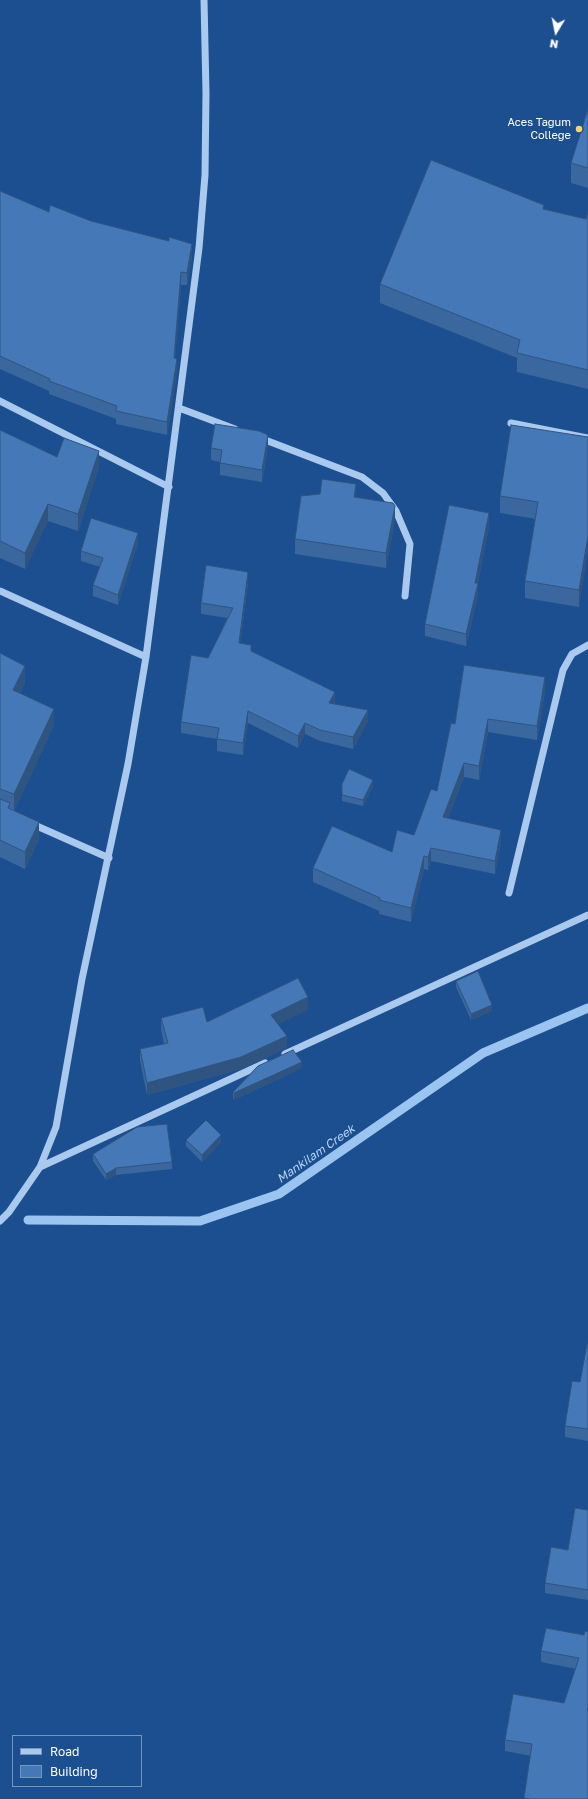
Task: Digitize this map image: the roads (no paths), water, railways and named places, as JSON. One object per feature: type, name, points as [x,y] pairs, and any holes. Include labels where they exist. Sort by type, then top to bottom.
[{"type":"street","points":[[0,1221],[9,1212],[40,1167],[56,1127],[82,979],[108,858],[146,657],[200,248],[205,175],[206,93],[204,0]]},
{"type":"street","points":[[0,401],[169,487]]},
{"type":"street","points":[[179,408],[362,477],[383,494],[396,510],[410,544],[405,596]]},
{"type":"street","points":[[510,423],[588,438]]},
{"type":"street","points":[[0,592],[146,657]]},
{"type":"street","points":[[509,893],[563,670],[572,654],[588,645]]},
{"type":"street","points":[[22,819],[108,858]]},
{"type":"street","points":[[278,1058],[588,915]]},
{"type":"street","points":[[40,1167],[271,1061]]},
{"type":"waterway","name":"Mankilam Creek","points":[[28,1220],[200,1221],[279,1194],[483,1053],[588,1008]]},
{"type":"place","name":"Aces Tagum College","points":[[579,129]]}]
